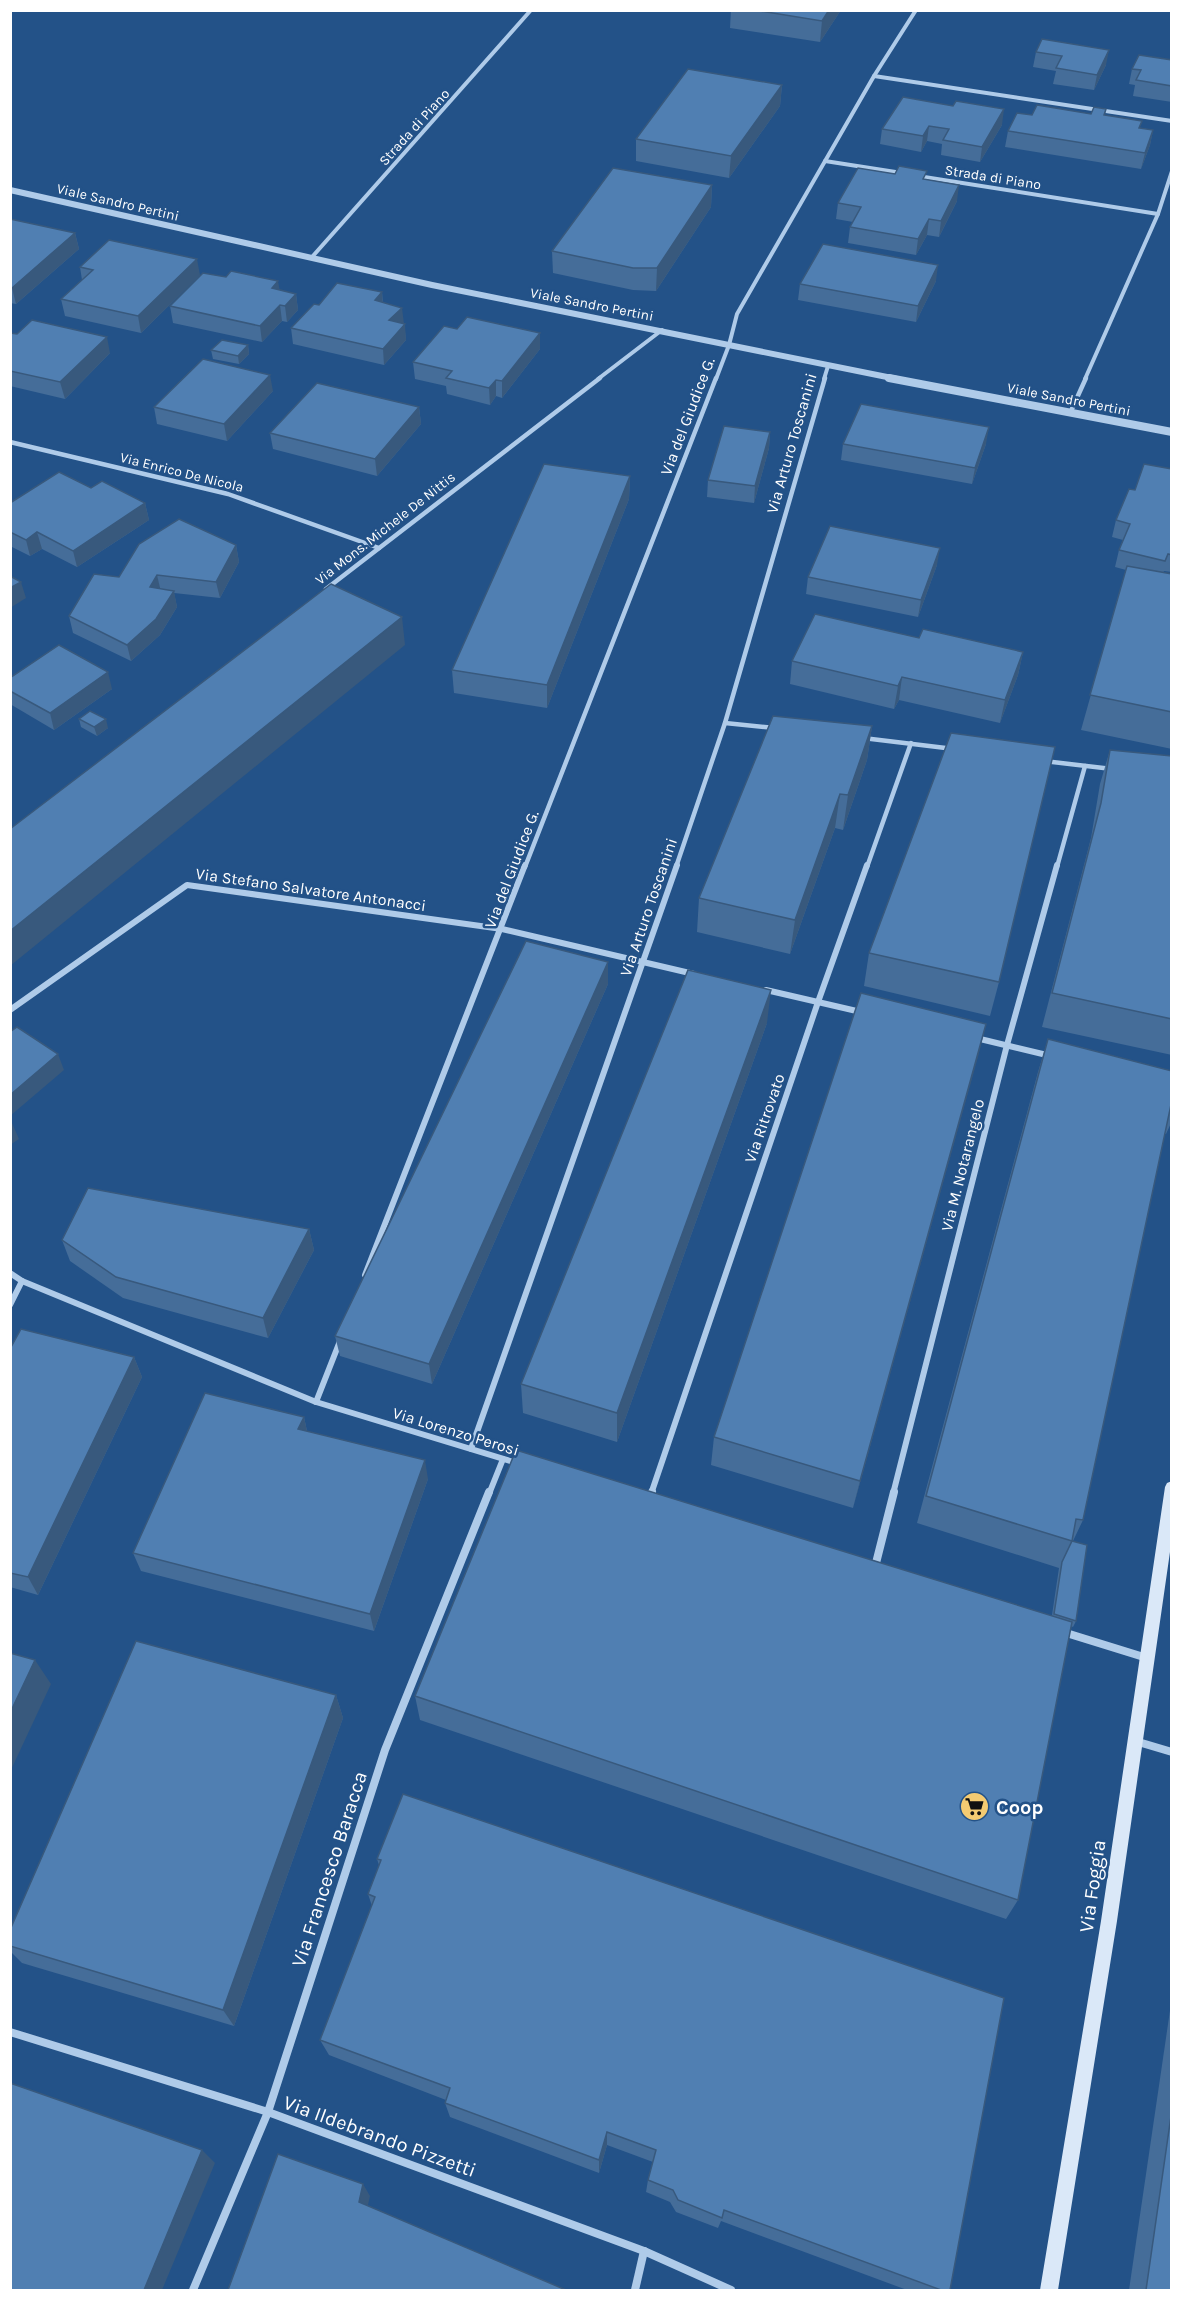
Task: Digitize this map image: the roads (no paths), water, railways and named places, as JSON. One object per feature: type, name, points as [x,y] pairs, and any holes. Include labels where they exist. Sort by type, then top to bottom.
[{"type":"main road","name":"Via Foggia","points":[[1049,2290],[1109,1922],[1172,1487]]},
{"type":"street","name":"Strada di Piano","points":[[312,258],[531,10]]},
{"type":"street","points":[[729,345],[736,314],[874,76],[916,10]]},
{"type":"street","points":[[874,76],[1172,122]]},
{"type":"street","points":[[825,161],[905,174]]},
{"type":"street","points":[[1071,411],[1158,214],[1172,171]]},
{"type":"street","name":"Strada di Piano","points":[[916,176],[1158,214]]},
{"type":"street","name":"Viale Sandro Pertini","points":[[10,190],[432,285],[662,330],[828,366],[1172,432]]},
{"type":"street","name":"Via Mons. Michele De Nittis","points":[[322,592],[662,330]]},
{"type":"street","name":"Via del Giudice G.","points":[[363,1281],[729,345]]},
{"type":"street","name":"Via Arturo Toscanini","points":[[471,1449],[644,962],[725,723],[828,366]]},
{"type":"street","name":"Via Enrico De Nicola","points":[[10,442],[228,494],[379,548]]},
{"type":"street","points":[[725,723],[783,729]]},
{"type":"street","points":[[853,737],[957,749]]},
{"type":"street","name":"Via Ritrovato","points":[[648,1504],[818,1002],[910,743]]},
{"type":"street","points":[[1038,760],[1118,769]]},
{"type":"street","name":"Via M. Notarangelo","points":[[873,1573],[1007,1045],[1085,766]]},
{"type":"street","name":"Via Stefano Salvatore Antonacci","points":[[10,1010],[188,885],[502,929],[702,975]]},
{"type":"street","points":[[760,988],[873,1015]]},
{"type":"street","points":[[973,1038],[1062,1058]]},
{"type":"street","name":"Via Lorenzo Perosi","points":[[10,1272],[22,1281],[316,1402],[525,1466]]},
{"type":"street","points":[[10,1305],[22,1281]]},
{"type":"street","points":[[316,1402],[342,1336]]},
{"type":"street","name":"Via Francesco Baracca","points":[[193,2290],[268,2112],[385,1750],[502,1459]]},
{"type":"street","points":[[862,1569],[885,1576]]},
{"type":"street","points":[[1056,1629],[1147,1658]]},
{"type":"street","points":[[1134,1741],[1172,1752]]},
{"type":"street","name":"Via Ildebrando Pizzetti","points":[[10,2032],[268,2112],[644,2251],[731,2290]]},
{"type":"street","points":[[635,2290],[644,2251]]},
{"type":"place","name":"Coop","points":[[975,1807]]}]
